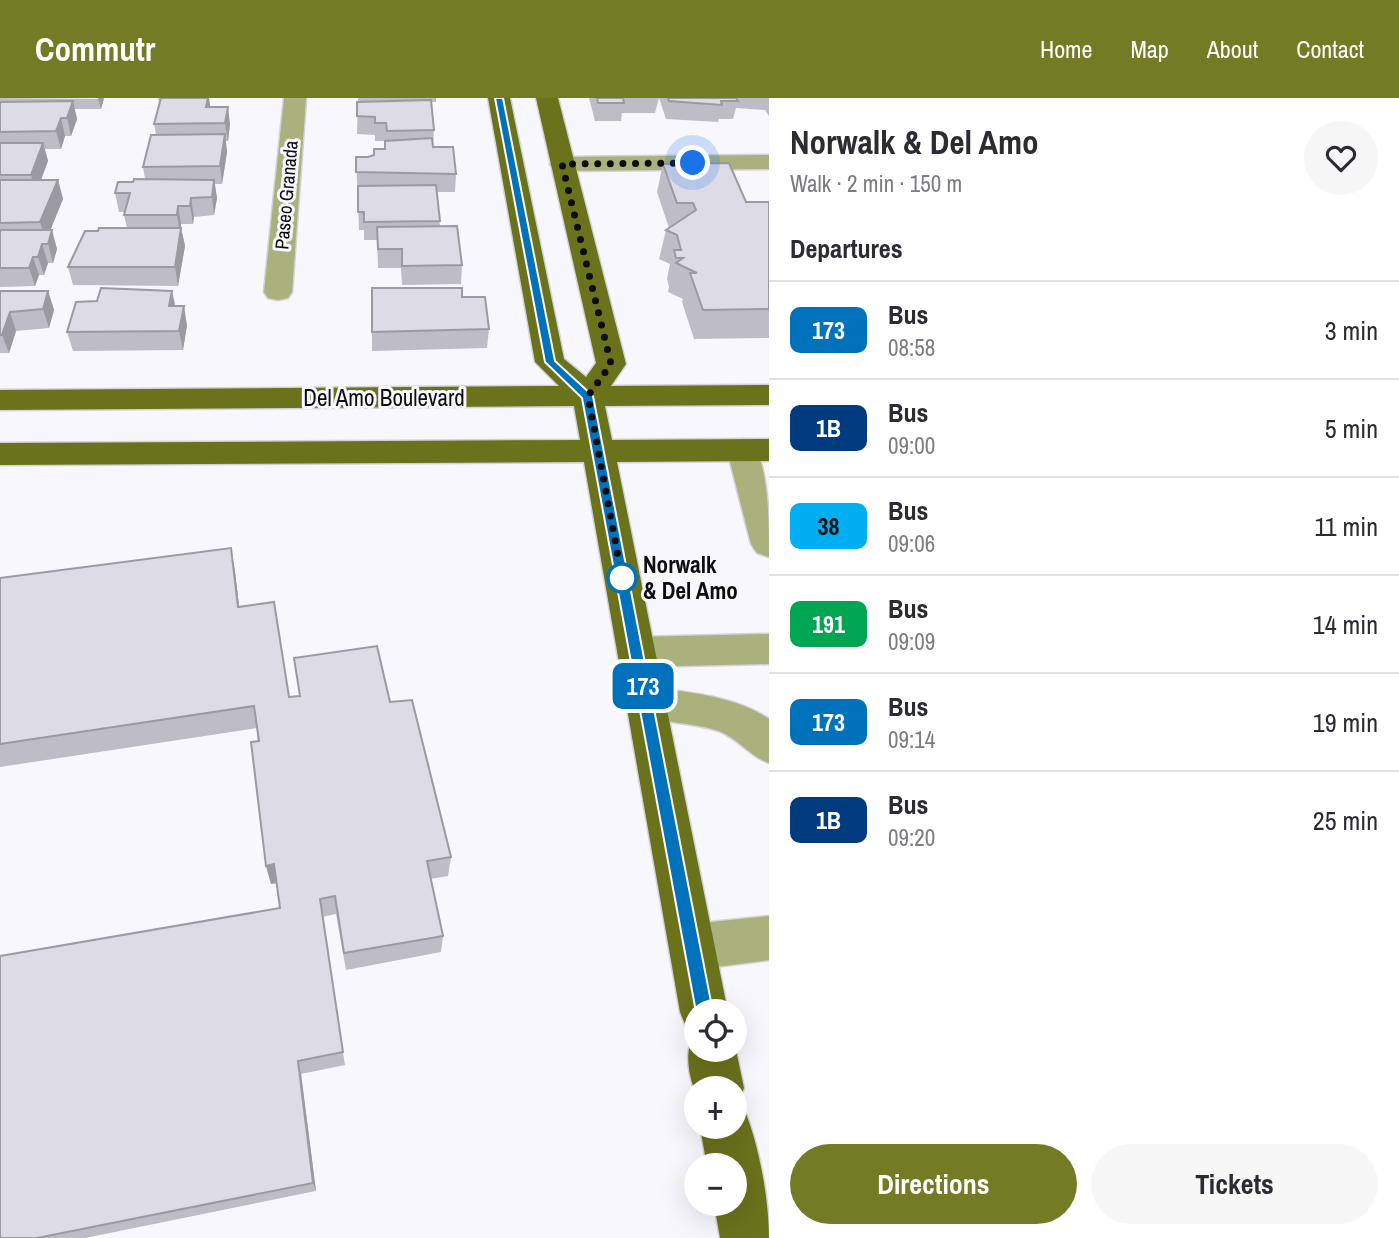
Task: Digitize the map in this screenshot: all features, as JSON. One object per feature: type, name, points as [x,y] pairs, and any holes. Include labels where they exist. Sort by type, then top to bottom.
[{"type":"main road","points":[[499,98],[550,362],[588,396],[702,999]]},
{"type":"main road","points":[[547,98],[611,364],[588,396]]},
{"type":"main road","name":"Del Amo Boulevard","points":[[0,400],[769,395]]},
{"type":"main road","points":[[0,454],[756,450]]},
{"type":"main road","points":[[743,1216],[747,1238]]},
{"type":"street","name":"Paseo Granada","points":[[278,292],[295,98]]},
{"type":"street","points":[[562,164],[769,162]]},
{"type":"street","points":[[756,450],[769,544]]},
{"type":"street","points":[[636,652],[769,649]]},
{"type":"street","points":[[646,702],[737,719],[760,732],[769,746]]},
{"type":"street","points":[[692,947],[769,938]]},
{"type":"building","points":[[161,98],[208,98],[206,107],[228,107],[225,123],[154,124]]},
{"type":"building","points":[[597,98],[623,98],[624,103],[598,103]]},
{"type":"building","points":[[668,98],[736,98],[738,101],[721,101],[722,105],[669,101]]},
{"type":"building","points":[[431,100],[434,130],[387,131],[386,123],[375,123],[375,117],[357,116],[357,102]]},
{"type":"building","points":[[73,101],[67,118],[61,118],[56,131],[0,132],[0,102]]},
{"type":"building","points":[[225,134],[220,166],[143,167],[151,135]]},
{"type":"building","points":[[432,138],[433,147],[453,147],[456,174],[356,172],[356,157],[368,157],[374,155],[374,149],[385,149],[385,141]]},
{"type":"building","points":[[0,143],[43,143],[31,175],[0,175]]},
{"type":"building","points":[[729,163],[746,202],[769,202],[769,309],[703,310],[690,273],[697,273],[676,263],[683,258],[676,258],[674,250],[681,250],[677,235],[666,230],[696,210],[693,203],[677,203],[663,164]]},
{"type":"building","points":[[134,179],[214,180],[212,197],[191,198],[190,206],[178,206],[177,215],[124,215],[130,193],[115,193],[118,182],[133,182]]},
{"type":"building","points":[[0,180],[58,180],[40,222],[0,223]]},
{"type":"building","points":[[436,185],[440,221],[364,222],[364,212],[358,212],[358,186]]},
{"type":"building","points":[[457,226],[462,265],[402,266],[402,249],[378,249],[377,227]]},
{"type":"building","points":[[99,228],[181,228],[175,267],[68,267],[85,231],[98,231]]},
{"type":"building","points":[[0,230],[52,230],[48,244],[42,244],[38,257],[33,257],[29,268],[0,268]]},
{"type":"building","points":[[101,288],[172,291],[169,306],[184,306],[179,331],[67,332],[76,302],[97,301]]},
{"type":"building","points":[[372,288],[462,288],[462,297],[485,297],[489,329],[372,332]]},
{"type":"building","points":[[0,291],[48,291],[43,309],[10,312],[0,335]]},
{"type":"building","points":[[231,548],[238,607],[274,602],[289,697],[300,696],[294,658],[377,646],[390,702],[412,700],[451,857],[427,861],[443,936],[344,953],[335,896],[320,899],[343,1052],[298,1061],[313,1183],[37,1238],[0,1238],[0,956],[280,908],[274,864],[266,866],[251,742],[259,741],[254,706],[0,744],[0,578]]},
{"type":"bus line","name":"173","points":[[499,98],[550,362],[588,396],[702,999]]},
{"type":"place","name":"Norwalk & Del Amo","points":[[622,578]]},
{"type":"route","points":[[622,578],[588,396],[611,364],[562,164],[693,163]]}]
